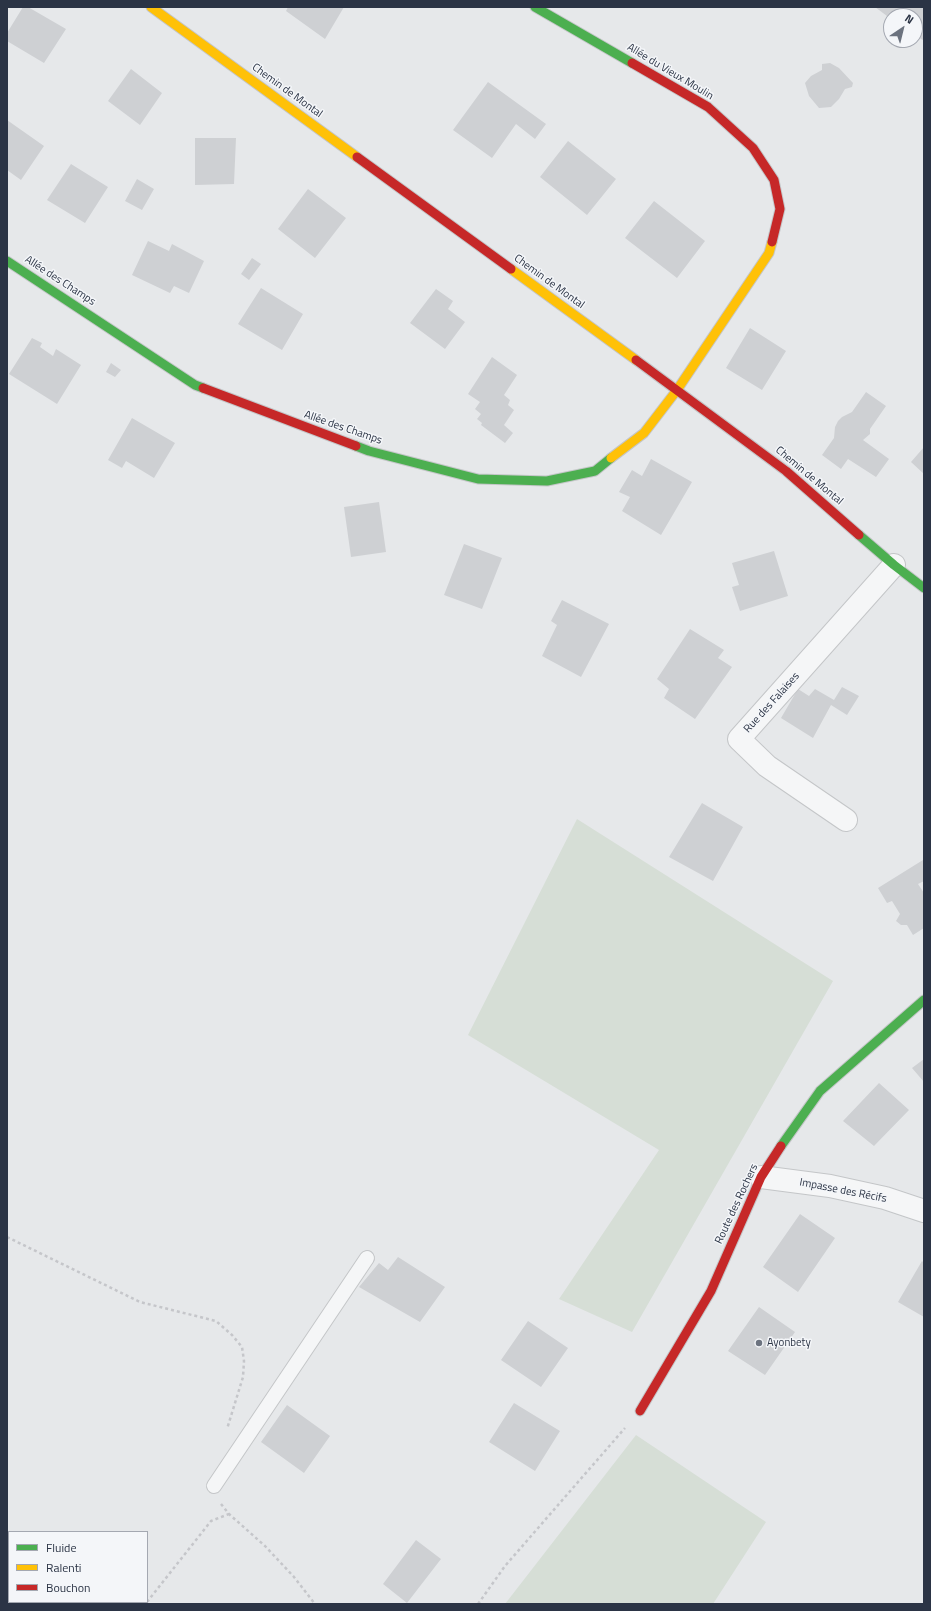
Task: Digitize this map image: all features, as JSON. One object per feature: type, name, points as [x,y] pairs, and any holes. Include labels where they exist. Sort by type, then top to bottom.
[{"type":"street","name":"Chemin de Montal","points":[[151,7],[786,471],[894,566],[924,588]]},
{"type":"street","name":"Allée du Vieux Moulin","points":[[535,7],[708,107],[753,148],[774,180],[780,209],[769,253],[677,390]]},
{"type":"street","name":"Allée des Champs","points":[[7,261],[195,385],[369,450],[478,479],[547,481],[595,471],[644,433],[677,390]]},
{"type":"street","name":"Rue des Falaises","points":[[846,820],[767,766],[739,739],[894,566]]},
{"type":"street","name":"Route des Rochers","points":[[640,1411],[711,1291],[761,1177],[789,1133],[820,1091],[924,1000]]},
{"type":"street","name":"Impasse des Récifs","points":[[761,1177],[830,1186],[885,1198],[924,1210]]},
{"type":"lane","points":[[214,1486],[367,1258]]},
{"type":"path","points":[[7,1237],[140,1302],[216,1320],[242,1347],[244,1361],[243,1377],[226,1433]]},
{"type":"path","points":[[478,1604],[505,1566],[640,1411]]},
{"type":"path","points":[[214,1486],[218,1499],[229,1514],[265,1546],[294,1577],[315,1604]]},
{"type":"path","points":[[148,1600],[211,1521],[229,1514]]},
{"type":"shaded area","points":[[577,819],[833,981],[632,1332],[559,1299],[659,1150],[468,1035]]},
{"type":"shaded area","points":[[636,1435],[766,1522],[713,1604],[505,1604]]},
{"type":"building","points":[[23,7],[28,7],[66,29],[44,63],[7,41],[7,33]]},
{"type":"building","points":[[288,7],[344,7],[325,39],[286,11]]},
{"type":"building","points":[[875,7],[924,7],[924,39],[923,40],[923,8],[883,8],[883,13]]},
{"type":"building","points":[[830,63],[839,68],[853,83],[852,87],[845,89],[839,99],[831,107],[819,108],[809,96],[805,83],[811,76],[822,70],[822,64]]},
{"type":"building","points":[[131,69],[162,93],[140,125],[108,101]]},
{"type":"building","points":[[488,82],[546,124],[535,139],[516,124],[492,158],[453,130]]},
{"type":"building","points":[[7,120],[44,146],[21,180],[7,170]]},
{"type":"building","points":[[195,138],[236,138],[234,184],[195,185]]},
{"type":"building","points":[[568,141],[616,179],[587,215],[540,177]]},
{"type":"building","points":[[71,164],[108,187],[85,223],[47,200]]},
{"type":"building","points":[[137,179],[154,189],[142,210],[125,201]]},
{"type":"building","points":[[308,189],[346,218],[315,258],[278,229]]},
{"type":"building","points":[[654,201],[705,241],[677,278],[625,238]]},
{"type":"building","points":[[148,241],[169,251],[172,244],[204,261],[189,293],[174,286],[170,293],[132,275]]},
{"type":"building","points":[[252,258],[261,264],[249,280],[241,274]]},
{"type":"building","points":[[261,288],[303,314],[282,350],[238,324]]},
{"type":"building","points":[[436,289],[453,301],[448,309],[465,322],[445,349],[410,323]]},
{"type":"building","points":[[750,328],[786,351],[762,390],[726,368]]},
{"type":"building","points":[[32,338],[42,343],[40,347],[53,356],[56,349],[81,365],[57,404],[9,374]]},
{"type":"building","points":[[492,357],[517,375],[504,395],[510,400],[508,405],[514,410],[504,425],[513,433],[505,443],[481,425],[482,423],[477,419],[481,414],[475,409],[480,402],[468,394]]},
{"type":"building","points":[[111,363],[121,370],[115,377],[106,372]]},
{"type":"building","points":[[866,392],[886,406],[870,429],[870,434],[863,440],[889,459],[876,477],[848,459],[841,469],[822,455],[834,438],[835,427],[838,421],[842,417],[852,412]]},
{"type":"building","points":[[132,418],[175,443],[154,478],[126,461],[122,468],[108,460]]},
{"type":"building","points":[[924,447],[924,474],[911,462]]},
{"type":"building","points":[[651,459],[692,482],[661,535],[622,511],[630,497],[619,492],[632,470],[642,476]]},
{"type":"building","points":[[379,502],[386,552],[351,557],[344,507]]},
{"type":"building","points":[[464,544],[502,558],[482,609],[444,595]]},
{"type":"building","points":[[774,551],[788,596],[740,611],[732,587],[739,585],[732,563]]},
{"type":"building","points":[[562,600],[609,624],[581,677],[542,656],[557,625],[551,621]]},
{"type":"building","points":[[690,629],[724,650],[718,658],[732,667],[695,719],[664,698],[669,689],[657,679]]},
{"type":"building","points":[[842,687],[859,696],[847,715],[831,705],[813,738],[781,718],[798,689],[809,696],[815,689],[834,700]]},
{"type":"building","points":[[702,803],[743,827],[713,881],[669,857]]},
{"type":"building","points":[[923,860],[924,881],[918,884],[924,893],[924,928],[913,935],[907,925],[901,925],[896,921],[900,914],[892,901],[887,903],[878,888]]},
{"type":"building","points":[[924,1059],[924,1082],[912,1068]]},
{"type":"building","points":[[879,1083],[909,1110],[874,1146],[843,1121]]},
{"type":"building","points":[[800,1214],[835,1238],[798,1292],[763,1267]]},
{"type":"building","points":[[398,1257],[445,1287],[420,1322],[359,1287],[379,1263],[388,1270]]},
{"type":"building","points":[[922,1261],[924,1263],[924,1317],[898,1302]]},
{"type":"building","points":[[759,1307],[795,1332],[765,1375],[728,1351]]},
{"type":"building","points":[[528,1321],[568,1348],[541,1387],[501,1360]]},
{"type":"building","points":[[514,1403],[560,1431],[535,1471],[489,1442]]},
{"type":"building","points":[[287,1405],[330,1436],[304,1473],[261,1442]]},
{"type":"building","points":[[416,1540],[441,1559],[407,1603],[383,1584]]},
{"type":"traffic: fast","points":[[535,7],[632,63]]},
{"type":"traffic: fast","points":[[7,261],[195,385],[203,388]]},
{"type":"traffic: fast","points":[[356,446],[369,451],[478,479],[547,481],[595,471],[611,458]]},
{"type":"traffic: fast","points":[[859,535],[924,588]]},
{"type":"traffic: fast","points":[[781,1146],[820,1091],[924,1000]]},
{"type":"traffic: slow","points":[[151,7],[357,157]]},
{"type":"traffic: slow","points":[[611,458],[644,433],[677,390],[769,253],[772,242]]},
{"type":"traffic: slow","points":[[511,269],[636,360]]},
{"type":"traffic: jam","points":[[632,63],[708,107],[753,148],[774,180],[780,209],[772,242]]},
{"type":"traffic: jam","points":[[357,157],[511,269]]},
{"type":"traffic: jam","points":[[636,360],[786,471],[859,535]]},
{"type":"traffic: jam","points":[[203,388],[356,446]]},
{"type":"traffic: jam","points":[[640,1411],[711,1291],[761,1177],[781,1146]]},
{"type":"place","name":"Ayonbety","points":[[759,1343]]}]
